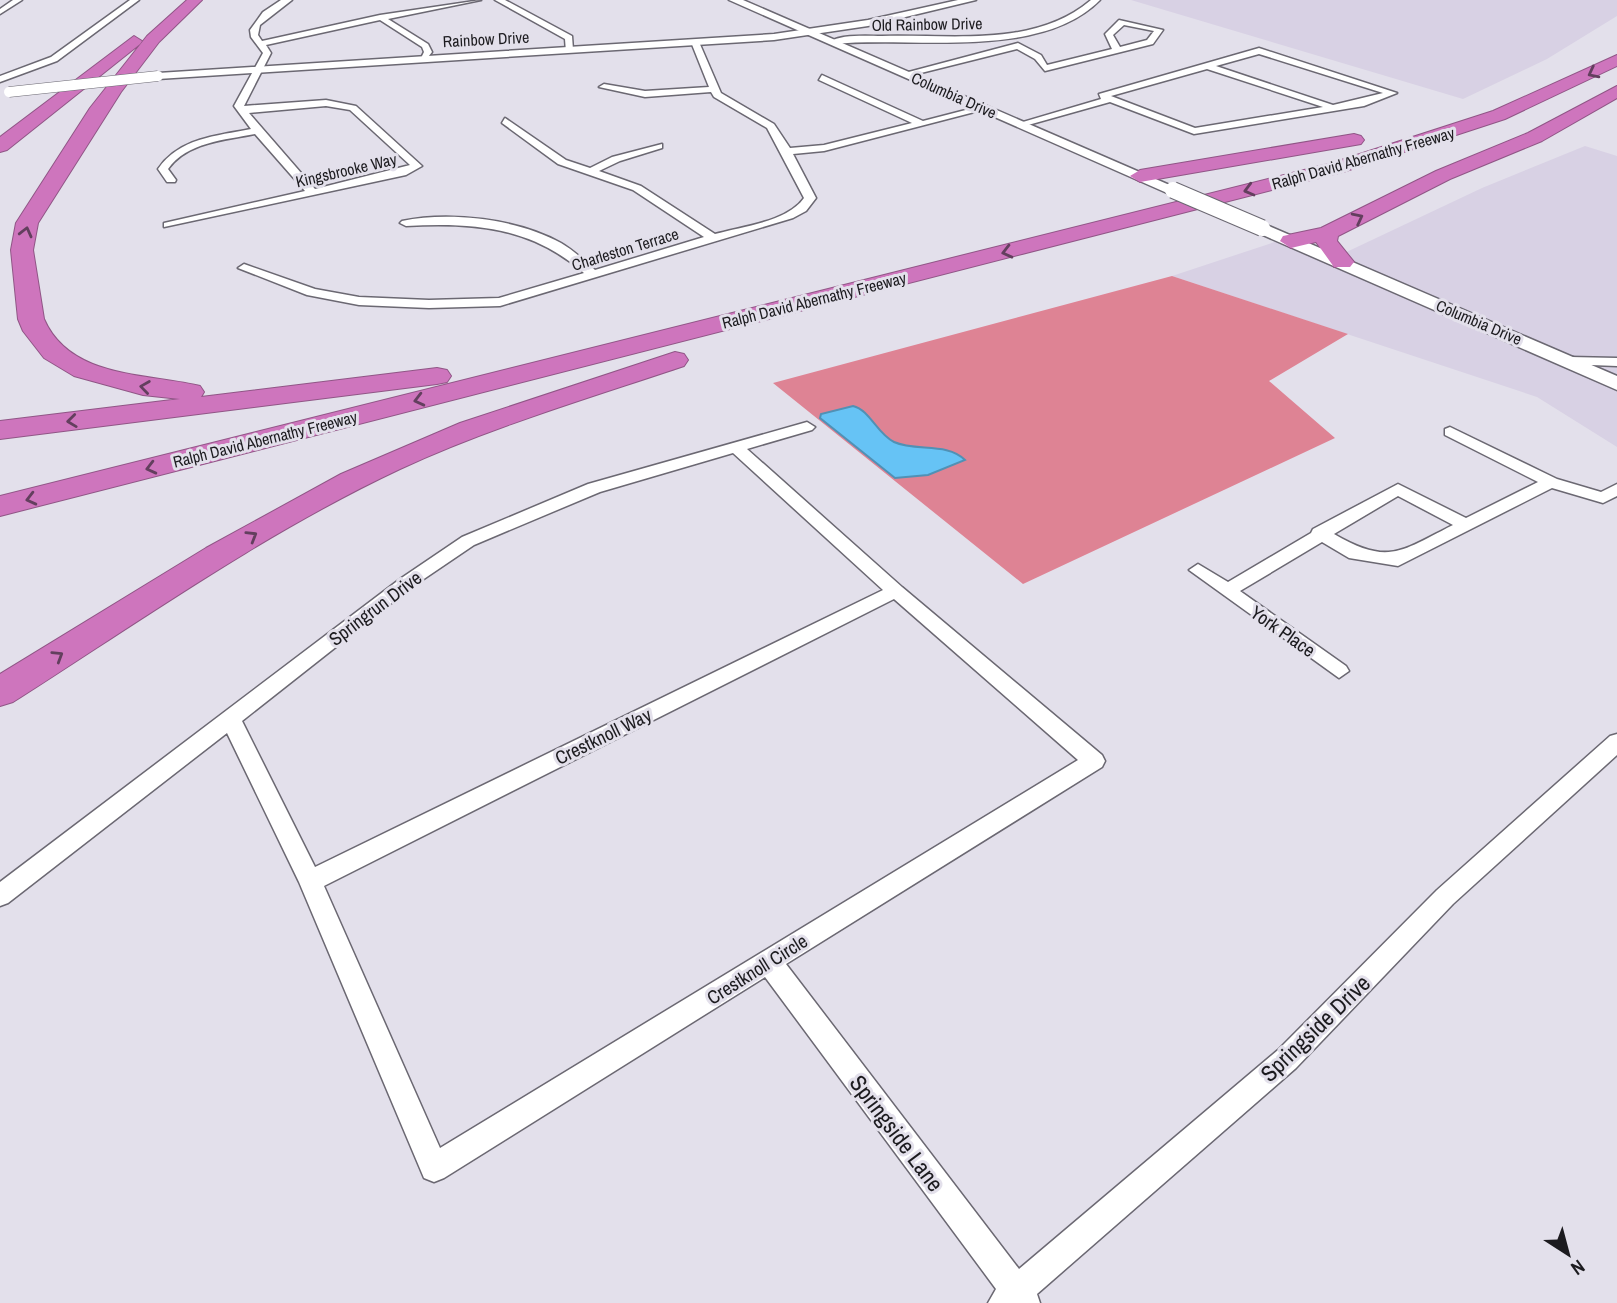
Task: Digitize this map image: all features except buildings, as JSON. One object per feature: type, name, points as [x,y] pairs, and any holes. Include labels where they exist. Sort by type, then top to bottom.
[{"type":"highway","points":[[0,146],[186,0]]},
{"type":"highway","points":[[13,211],[153,39],[195,0]]},
{"type":"highway","points":[[0,130],[137,25]]},
{"type":"highway","name":"Ralph David Abernathy Freeway","points":[[0,506],[1339,167],[1453,132],[1569,85],[1617,60]]},
{"type":"highway","points":[[1140,176],[1378,136],[1569,85]]},
{"type":"highway","points":[[1291,241],[1328,233],[1443,175],[1544,133],[1617,89]]},
{"type":"highway","name":"Ralph David Abernathy Freeway","points":[[1408,169],[1522,129],[1617,89]]},
{"type":"highway","points":[[112,92],[27,223],[22,250],[36,331],[53,352],[84,370],[121,383],[211,394],[310,391]]},
{"type":"highway","points":[[0,122],[38,100]]},
{"type":"highway","name":"Ralph David Abernathy Freeway","points":[[1325,192],[1352,185]]},
{"type":"highway","name":"Ralph David Abernathy Freeway","points":[[1206,224],[1272,206]]},
{"type":"highway","points":[[1328,233],[1326,241],[1342,262]]},
{"type":"highway","name":"Ralph David Abernathy Freeway","points":[[808,326],[1060,262]]},
{"type":"highway","points":[[0,430],[525,363],[865,288]]},
{"type":"highway","name":"Ralph David Abernathy Freeway","points":[[0,532],[689,357],[484,425],[353,481],[256,533],[0,692]]},
{"type":"main road","name":"Columbia Drive","points":[[734,0],[1570,361],[1617,384]]},
{"type":"street","points":[[0,12],[18,0]]},
{"type":"street","points":[[0,79],[54,59],[135,0]]},
{"type":"street","points":[[288,0],[273,6],[254,29],[254,37],[262,43],[267,53],[261,69],[239,106],[257,131],[313,194]]},
{"type":"street","points":[[262,43],[380,17],[477,0]]},
{"type":"street","points":[[499,0],[569,38],[569,50]]},
{"type":"street","name":"Rainbow Drive","points":[[4,92],[158,76],[809,33],[971,0]]},
{"type":"street","name":"Old Rainbow Drive","points":[[833,42],[859,38],[960,40],[1012,34],[1079,19],[1096,0]]},
{"type":"street","points":[[380,17],[425,46],[428,52],[425,58]]},
{"type":"street","points":[[905,74],[1018,46],[1032,52],[1045,68],[1150,42],[1159,30],[1122,22],[1109,34],[1109,40],[1117,49]]},
{"type":"street","points":[[604,87],[645,94],[714,89],[695,42]]},
{"type":"street","points":[[1259,51],[1392,93],[1364,103],[1194,131],[1102,96],[1207,66],[1259,51]]},
{"type":"street","points":[[1207,66],[1333,108]]},
{"type":"street","points":[[822,78],[922,124]]},
{"type":"street","name":"Charleston Terrace","points":[[244,268],[270,280],[359,301],[429,304],[500,302],[789,216],[815,202],[788,150],[771,126],[714,89]]},
{"type":"street","points":[[1021,124],[1110,99]]},
{"type":"street","name":"Kingsbrooke Way","points":[[168,225],[313,194],[406,172],[418,166],[353,108],[316,103],[241,111]]},
{"type":"street","points":[[788,150],[824,148],[985,108]]},
{"type":"street","points":[[505,121],[562,163],[638,188],[713,239]]},
{"type":"street","points":[[171,180],[163,169],[167,160],[175,153],[257,131]]},
{"type":"street","points":[[590,172],[616,159],[658,146]]},
{"type":"street","points":[[406,223],[457,222],[539,238],[561,249],[593,275]]},
{"type":"street","points":[[1570,361],[1617,362]]},
{"type":"street","name":"Springrun Drive","points":[[0,896],[406,583],[468,541],[594,488],[807,427]]},
{"type":"street","points":[[1450,432],[1550,482],[1603,498],[1617,489]]},
{"type":"street","name":"Crestknoll Circle","points":[[230,718],[310,881],[435,1168],[1094,761],[736,447]]},
{"type":"street","points":[[1319,533],[1355,554],[1398,560],[1550,482]]},
{"type":"street","name":"York Place","points":[[1227,591],[1319,533],[1398,489],[1468,526]]},
{"type":"street","name":"York Place","points":[[1198,570],[1339,671]]},
{"type":"street","name":"Crestknoll Way","points":[[310,881],[897,591]]},
{"type":"street","name":"Springside Drive","points":[[1015,1299],[1287,1059],[1445,897],[1617,742]]},
{"type":"street","name":"Springside Lane","points":[[769,962],[1015,1299]]},
{"type":"shaded area","points":[[1131,0],[1617,0],[1617,16],[1547,59],[1463,99]]},
{"type":"shaded area","points":[[1585,146],[1617,156],[1617,447],[1537,397],[1172,276],[1290,237],[1338,256],[1482,188]]},
{"type":"shaded area","points":[[1172,276],[1348,334],[1269,381],[1335,438],[1023,584],[773,383]]},
{"type":"water","points":[[853,406],[864,412],[883,434],[894,442],[949,451],[965,460],[928,475],[895,478],[820,418],[821,414]]}]
